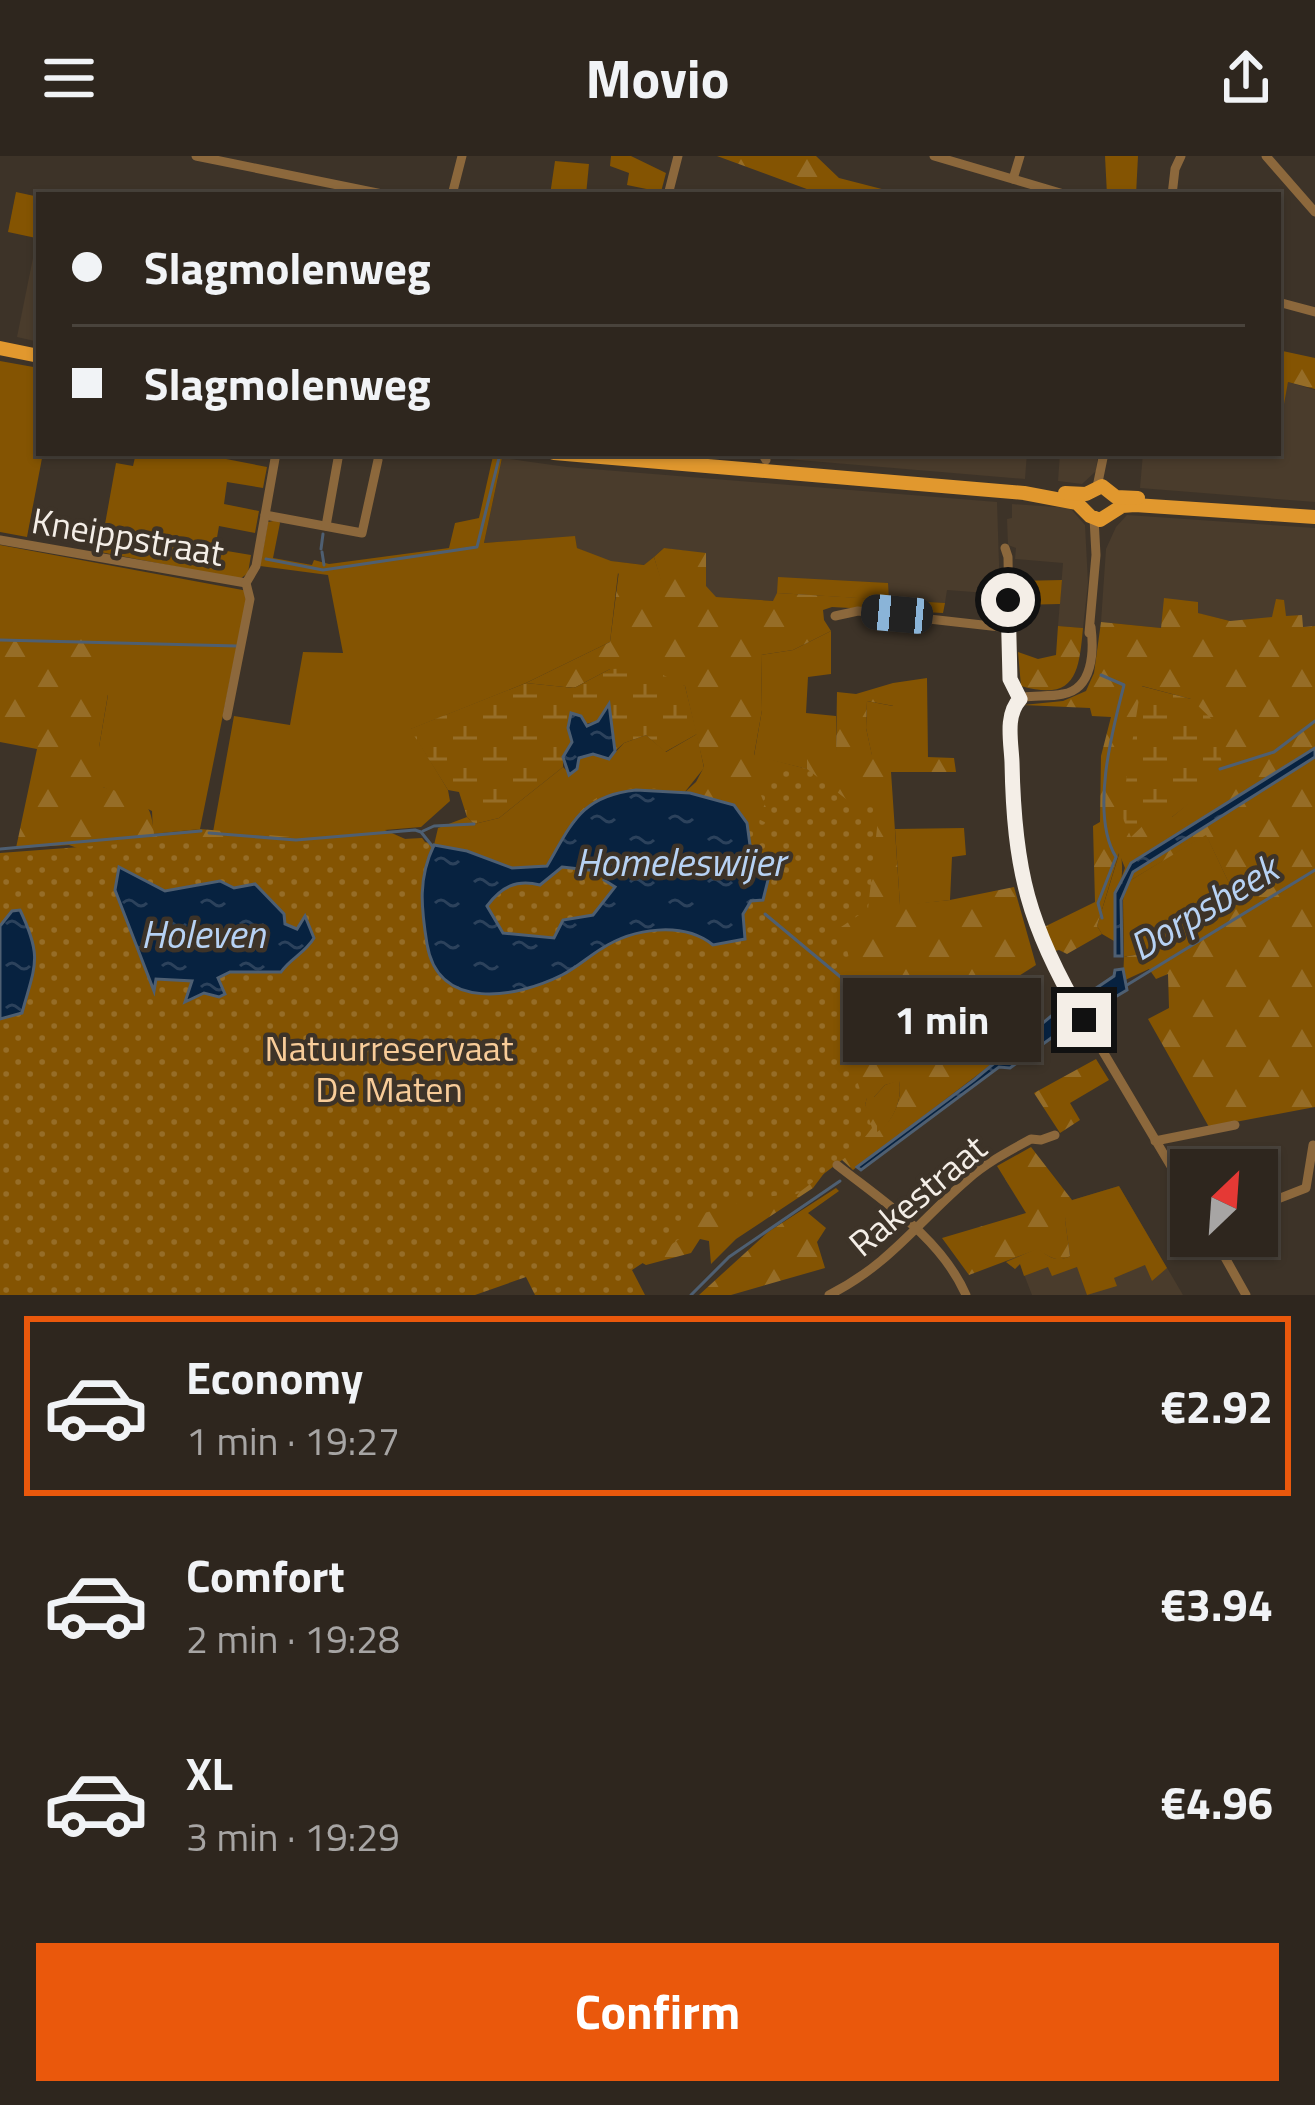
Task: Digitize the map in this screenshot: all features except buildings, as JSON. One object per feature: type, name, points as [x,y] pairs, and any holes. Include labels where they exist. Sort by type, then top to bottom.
[{"type":"main road","points":[[0,348],[36,355]]},
{"type":"main road","points":[[589,456],[1129,505],[1315,517]]},
{"type":"street","points":[[196,156],[324,189],[356,192]]},
{"type":"street","points":[[272,172],[275,156]]},
{"type":"street","points":[[453,192],[462,156]]},
{"type":"street","points":[[669,192],[678,156]]},
{"type":"street","points":[[934,156],[1057,192]]},
{"type":"street","points":[[1013,179],[1020,156]]},
{"type":"street","points":[[1172,192],[1174,169],[1181,156]]},
{"type":"street","points":[[1266,156],[1313,205]]},
{"type":"street","points":[[1281,303],[1315,312]]},
{"type":"street","points":[[227,716],[250,599],[246,583],[256,566],[275,456]]},
{"type":"street","points":[[326,526],[338,456]]},
{"type":"street","points":[[1020,699],[1064,694],[1084,681],[1092,652],[1104,456]]},
{"type":"street","points":[[265,515],[362,533],[378,460]]},
{"type":"street","name":"Kneippstraat","points":[[0,540],[246,583]]},
{"type":"street","points":[[1005,548],[1010,679],[1020,699]]},
{"type":"street","points":[[836,616],[858,611],[1009,628]]},
{"type":"street","points":[[1020,699],[1011,718],[1018,864],[1036,929],[1170,1166]]},
{"type":"street","points":[[1155,1141],[1235,1125]]},
{"type":"street","name":"Rakestraat","points":[[829,1295],[863,1285],[972,1175],[1031,1138],[1042,1143],[1055,1135]]},
{"type":"street","points":[[1278,1199],[1306,1188],[1313,1145]]},
{"type":"street","points":[[837,1165],[918,1229],[966,1295]]},
{"type":"street","points":[[1225,1257],[1246,1295]]},
{"type":"shaded area","points":[[36,243],[36,341],[17,337]]},
{"type":"shaded area","points":[[1288,382],[1315,390],[1315,502],[1140,488],[1143,456],[1281,456],[1281,395],[1283,401]]},
{"type":"shaded area","points":[[773,456],[1027,456],[1025,479]]},
{"type":"shaded area","points":[[1060,456],[1098,456],[1096,471],[1082,484],[1058,481]]},
{"type":"shaded area","points":[[502,458],[997,502],[1000,594],[947,590],[945,603],[715,597],[706,587],[706,554],[664,548],[645,565],[607,561],[577,548],[575,537],[484,543]]},
{"type":"shaded area","points":[[1012,504],[1070,508],[1085,525],[1088,583],[1083,628],[1058,626],[1063,563],[1015,559],[1016,548],[1008,545]]},
{"type":"shaded area","points":[[1127,515],[1315,528],[1315,626],[1303,627],[1286,616],[1276,600],[1273,617],[1258,620],[1230,621],[1165,598],[1161,628],[1101,622],[1106,549]]},
{"type":"shaded area","points":[[1119,1186],[1183,1295],[1032,1295],[1020,1264],[1015,1269],[1006,1262],[1069,1201]]},
{"type":"green space","points":[[611,156],[631,156],[666,173],[661,192],[627,185],[629,173],[610,166]]},
{"type":"green space","points":[[717,156],[816,156],[839,178],[893,192],[815,192]]},
{"type":"green space","points":[[1105,156],[1138,156],[1136,192],[1107,192]]},
{"type":"green space","points":[[555,161],[589,164],[586,192],[550,192]]},
{"type":"green space","points":[[16,192],[36,196],[36,238],[8,232]]},
{"type":"green space","points":[[1281,351],[1315,358],[1315,389],[1288,382],[1284,404]]},
{"type":"green space","points":[[0,361],[36,367],[36,456],[42,456],[27,537],[0,532]]},
{"type":"green space","points":[[135,456],[210,456],[267,467],[263,488],[227,482],[224,504],[259,511],[255,533],[219,526],[215,549],[251,555],[248,573],[240,579],[100,552],[116,463],[133,466]]},
{"type":"green space","points":[[493,456],[502,458],[484,543],[575,536],[577,548],[611,561],[644,565],[654,557],[664,588],[636,595],[618,573],[610,642],[526,683],[411,729],[450,801],[421,827],[385,830],[412,842],[412,868],[213,832],[234,716],[290,725],[303,652],[343,653],[328,575],[260,566],[268,522],[280,523],[273,558],[312,565],[314,560],[329,564],[449,548],[455,523],[479,518]]},
{"type":"green space","points":[[0,545],[248,591],[200,829],[153,834],[152,811],[103,787],[99,747],[108,695],[90,691],[80,639],[0,634]]},
{"type":"green space","points":[[664,548],[706,553],[706,586],[716,597],[773,601],[777,593],[945,603],[943,613],[832,607],[823,610],[831,631],[793,650],[761,655],[762,710],[754,755],[807,769],[807,750],[836,751],[837,692],[856,694],[893,683],[894,706],[867,701],[872,755],[954,758],[956,772],[891,772],[900,905],[1014,887],[1036,965],[945,1023],[966,1060],[972,1048],[1002,1034],[1018,1044],[853,1170],[841,1159],[831,1164],[813,1188],[736,1239],[711,1264],[709,1241],[700,1239],[691,1253],[646,1265],[628,1255],[690,793],[684,793],[704,767],[685,686],[610,669],[574,688],[526,683],[610,642],[619,571],[636,594],[645,588],[663,588],[654,557]],"holes":[[[899,1081],[892,1116],[877,1132],[877,1122],[865,1105],[867,1098],[885,1085]]]},
{"type":"green space","points":[[778,577],[888,583],[889,600],[777,593]]},
{"type":"green space","points":[[1062,580],[1060,604],[1017,605],[1016,581]]},
{"type":"green space","points":[[1164,598],[1198,602],[1198,613],[1230,621],[1272,617],[1276,599],[1284,600],[1286,616],[1302,615],[1303,627],[1315,626],[1315,1107],[1209,1127],[1148,1019],[1169,1008],[1168,974],[1156,979],[1149,969],[1123,981],[1124,957],[1155,951],[1237,900],[1206,835],[1126,883],[1120,882],[1125,868],[1119,853],[1097,926],[1102,934],[1067,954],[1051,952],[1044,927],[1095,902],[1093,826],[1100,822],[1101,756],[1111,717],[1092,716],[1090,708],[1023,705],[1063,701],[1086,691],[1094,673],[1101,622],[1161,628]],"holes":[[[1142,686],[1191,699],[1195,798],[1172,817],[1152,817],[1132,758]]]},
{"type":"green space","points":[[1058,626],[1083,628],[1071,680],[1053,690],[1021,686],[1018,652],[1038,659],[1056,655]]},
{"type":"green space","points":[[831,631],[831,674],[808,677],[806,713],[836,716],[836,751],[807,769],[754,756],[762,710],[761,655],[793,650]]},
{"type":"green space","points":[[0,634],[95,639],[90,690],[108,694],[99,747],[110,759],[103,787],[146,804],[154,834],[200,829],[291,837],[288,848],[102,857],[69,845],[16,848],[37,749],[0,742]]},
{"type":"green space","points":[[649,668],[685,686],[697,734],[665,752],[646,735],[615,751],[608,706],[598,721],[568,728],[572,742],[563,767],[499,818],[474,824],[467,817],[459,792],[448,790],[410,729],[526,683],[574,688],[610,669]]},
{"type":"green space","points":[[927,678],[928,758],[872,756],[867,701],[893,706],[893,683]]},
{"type":"green space","points":[[1141,686],[1191,699],[1225,732],[1217,742],[1225,776],[1172,817],[1152,817],[1131,837],[1121,814]]},
{"type":"green space","points":[[697,734],[704,768],[684,793],[633,792],[599,800],[574,822],[547,866],[512,869],[467,851],[434,845],[438,828],[467,817],[474,824],[499,818],[563,767],[570,774],[577,769],[578,758],[593,754],[609,759],[624,743],[646,735],[666,752]]},
{"type":"green space","name":"Natuurreservaat De Maten","points":[[793,766],[807,769],[850,802],[880,801],[868,909],[841,927],[864,1015],[931,1023],[985,983],[990,994],[937,1031],[846,1045],[872,1128],[854,1151],[797,1194],[749,1198],[695,1215],[681,1238],[632,1270],[645,1295],[535,1295],[526,1277],[475,1295],[0,1295],[0,853],[200,838],[293,845],[422,838],[500,862],[547,866],[581,810],[607,793],[630,789],[708,799],[774,827],[758,788]]},
{"type":"green space","points":[[964,828],[966,855],[952,857],[950,900],[900,906],[895,829]]},
{"type":"green space","points":[[1206,834],[1237,900],[1155,951],[1124,957],[1126,883]]},
{"type":"green space","points":[[1120,851],[1122,872],[1114,941],[1097,926]]},
{"type":"green space","points":[[990,994],[1006,1022],[1026,1037],[966,1061],[945,1023]]},
{"type":"green space","points":[[1096,1059],[1109,1080],[1070,1103],[1080,1120],[1060,1133],[1034,1093]]},
{"type":"green space","points":[[899,1080],[896,1110],[877,1133],[865,1105],[867,1097]]},
{"type":"green space","points":[[1031,1147],[1072,1200],[1065,1220],[1070,1256],[1053,1258],[1038,1249],[969,1275],[942,1238],[1026,1213],[997,1166]]},
{"type":"green space","points":[[1119,1186],[1167,1268],[1152,1281],[1145,1265],[1114,1278],[1117,1286],[1087,1295],[1077,1267],[1052,1276],[1048,1267],[1024,1276],[1020,1264],[1015,1269],[1006,1262],[1038,1248],[1053,1258],[1070,1256],[1065,1220],[1069,1201]]},
{"type":"green space","points":[[836,1188],[839,1191],[808,1213],[826,1228],[817,1242],[825,1268],[731,1295],[699,1295],[768,1232]]},
{"type":"water","points":[[609,704],[615,751],[609,759],[593,754],[579,758],[577,769],[569,775],[563,757],[572,742],[571,713],[581,716],[587,726],[598,721]]},
{"type":"water","points":[[1315,748],[1315,757],[1133,872],[1121,900],[1122,956],[1115,956],[1115,893],[1131,863]]},
{"type":"water","name":"Homeleswijer","points":[[617,793],[690,793],[734,805],[747,823],[750,845],[771,868],[763,900],[751,901],[743,914],[745,939],[713,945],[673,930],[643,932],[614,942],[562,975],[523,989],[481,994],[446,981],[434,966],[423,918],[423,881],[434,845],[512,868],[547,866],[580,814]],"holes":[[[562,867],[607,872],[604,880],[615,887],[593,915],[563,920],[554,938],[503,933],[487,906],[510,886],[540,885]]]},
{"type":"water","name":"Holeven","points":[[119,867],[165,891],[220,881],[234,888],[255,884],[284,914],[285,924],[297,929],[305,916],[314,938],[281,972],[230,972],[218,978],[225,994],[219,997],[204,993],[185,1002],[192,981],[156,979],[154,991],[115,890]]},
{"type":"water","points":[[20,910],[32,940],[33,972],[22,1013],[0,1019],[0,926],[12,911]]},
{"type":"water","points":[[1123,969],[1127,990],[1088,1013],[1080,999],[1114,976],[1115,970]]},
{"type":"water","points":[[1067,1003],[1076,1020],[1010,1068],[999,1067],[861,1170],[857,1167],[974,1080]]},
{"type":"waterway","points":[[266,559],[323,570],[477,547],[499,458]]},
{"type":"waterway","points":[[321,549],[323,534]]},
{"type":"waterway","points":[[322,552],[324,565]]},
{"type":"waterway","points":[[0,640],[237,646]]},
{"type":"waterway","points":[[1101,675],[1124,685],[1106,773],[1105,819],[1116,857],[1098,903],[1102,918]]},
{"type":"waterway","points":[[1220,769],[1274,752],[1315,721]]},
{"type":"waterway","points":[[423,831],[474,824]]},
{"type":"waterway","points":[[209,833],[296,840],[415,830],[433,847]]},
{"type":"waterway","points":[[0,849],[201,831]]},
{"type":"waterway","name":"Dorpsbeek","points":[[1127,985],[1315,870]]},
{"type":"waterway","points":[[765,914],[861,994],[868,1016]]},
{"type":"waterway","points":[[869,1023],[870,1031],[924,1025],[984,995]]},
{"type":"waterway","points":[[691,1295],[729,1257],[840,1181]]},
{"type":"route","points":[[1008,600],[1010,679],[1020,699],[1011,710],[1016,850],[1027,904],[1044,950],[1084,1020]]}]
